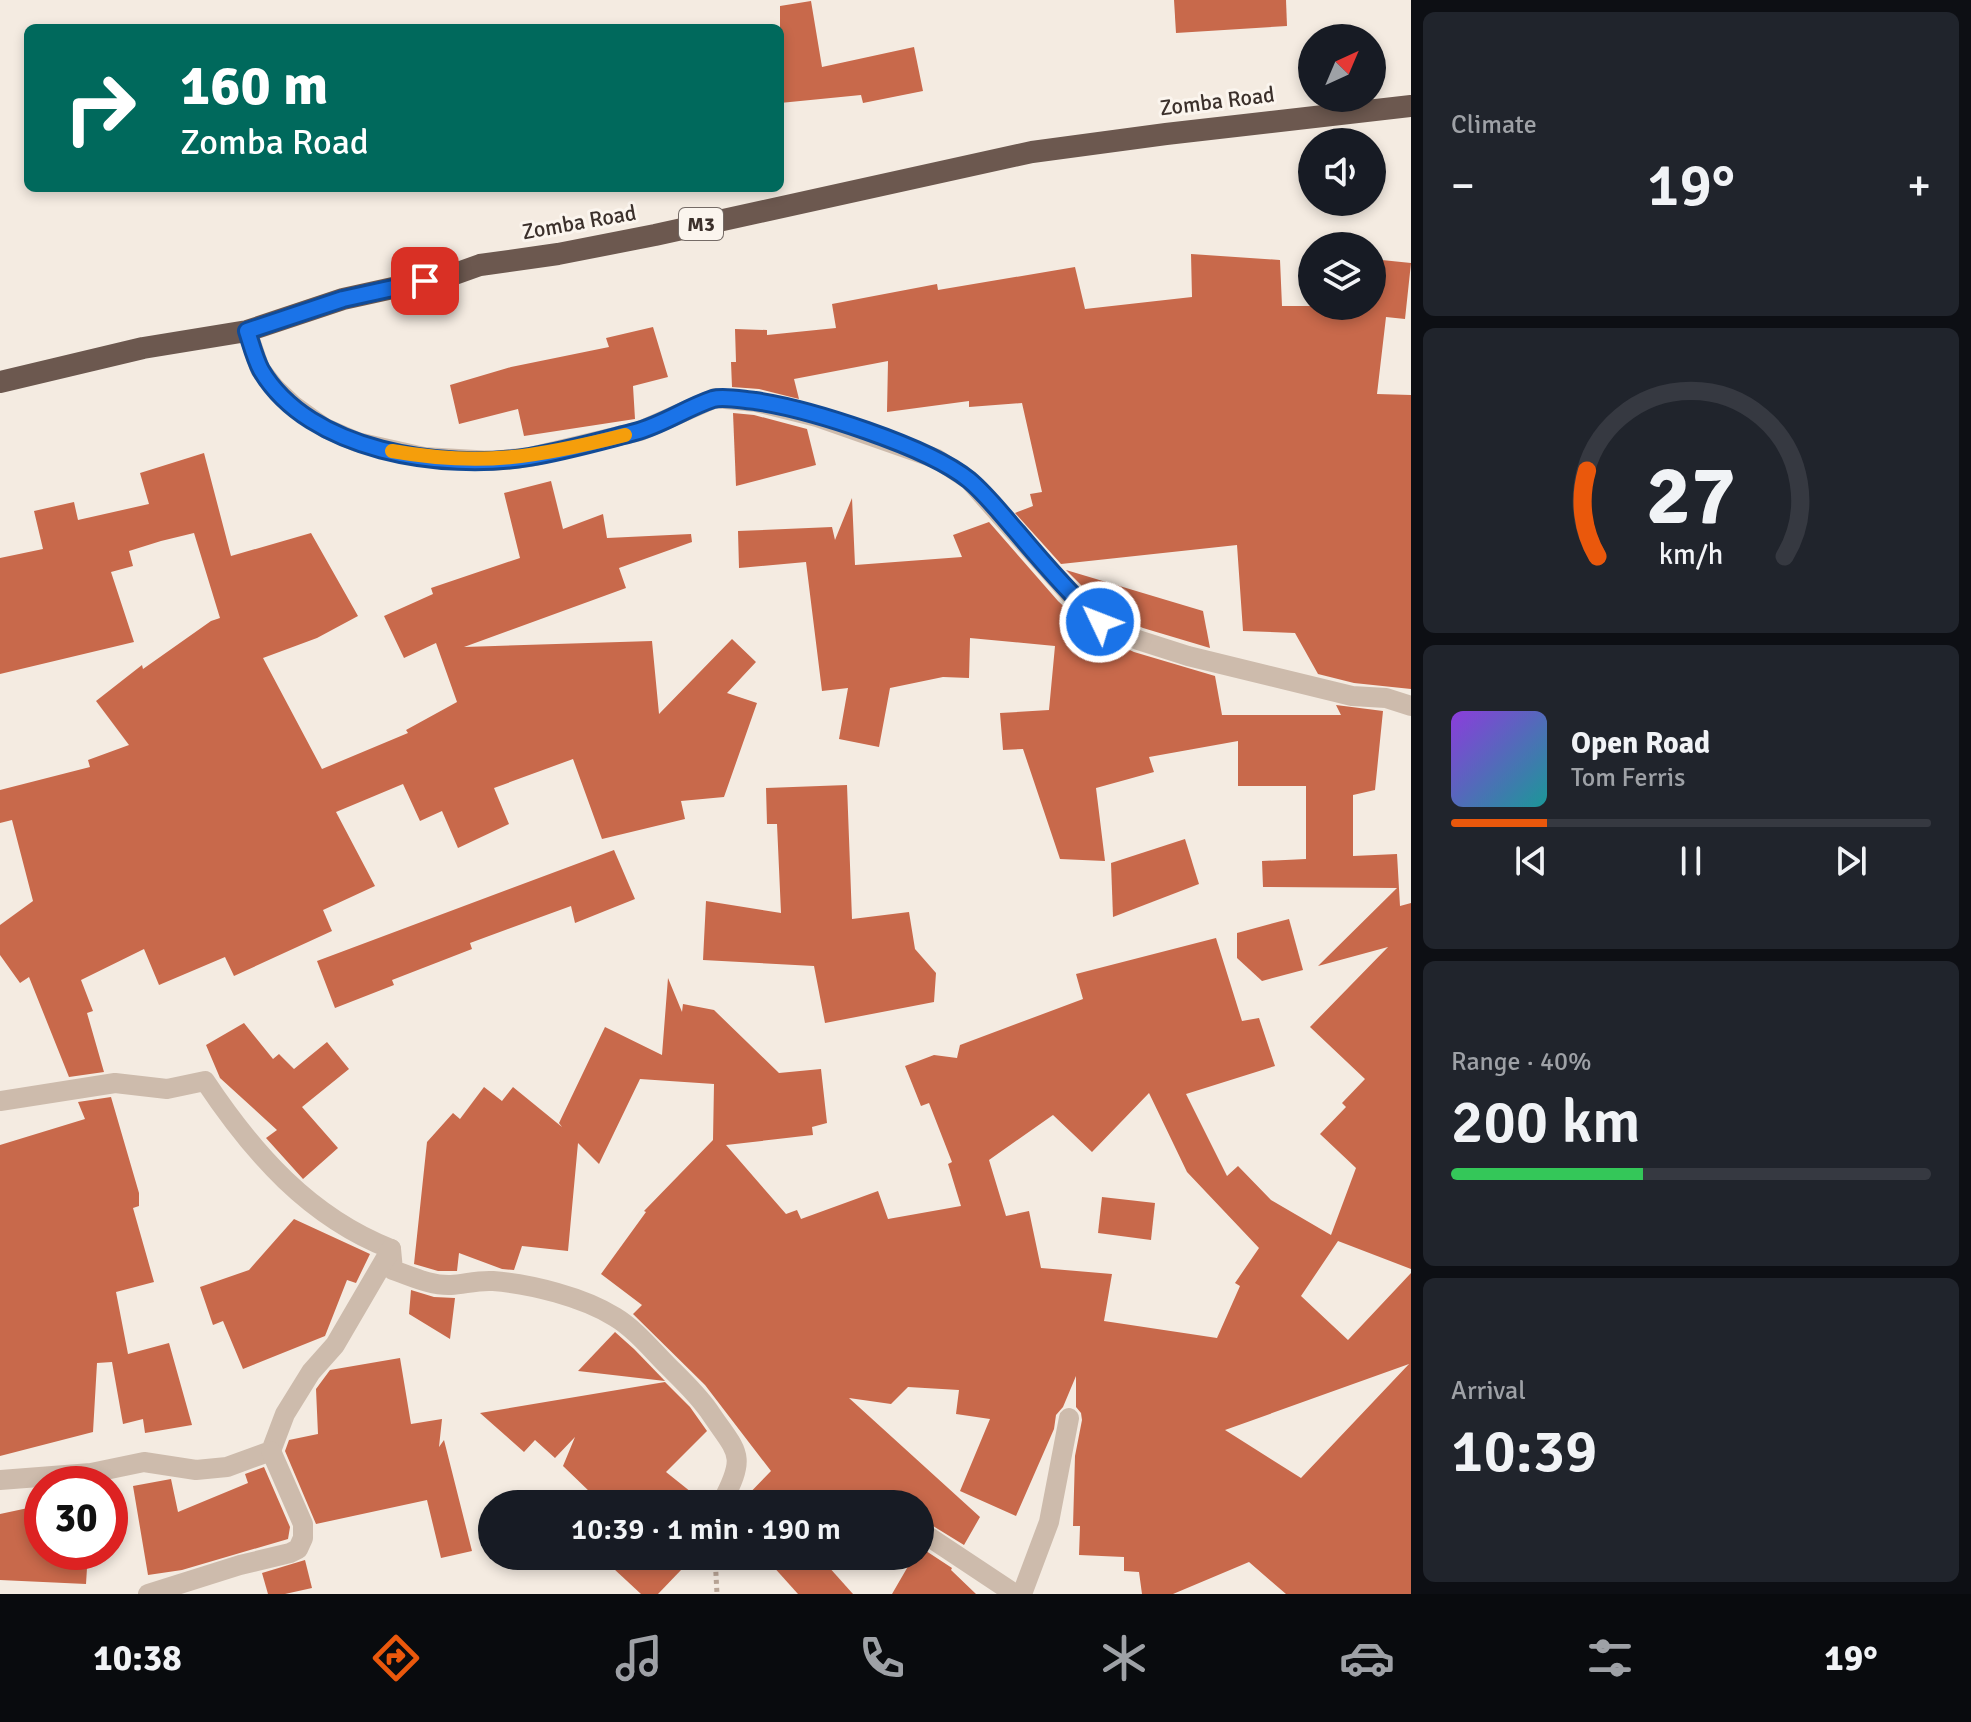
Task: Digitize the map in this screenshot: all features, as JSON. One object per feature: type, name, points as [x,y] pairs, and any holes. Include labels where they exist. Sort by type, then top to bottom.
[{"type":"highway","name":"Zomba Road","points":[[0,382],[143,348],[247,331],[343,299],[452,275],[480,265],[655,235],[1032,152],[1411,106]]},
{"type":"street","points":[[247,331],[260,369],[274,387],[325,428],[357,442],[424,457],[493,461],[530,457],[640,431],[715,398],[756,402],[817,417],[937,459],[969,480],[1068,592],[1100,622],[1138,640],[1188,656],[1352,696],[1386,698],[1411,706]]},
{"type":"street","points":[[0,1101],[115,1083],[167,1089],[205,1081],[250,1143],[328,1218],[391,1249]]},
{"type":"street","points":[[148,1594],[298,1549],[303,1538],[303,1524],[271,1451],[285,1414],[311,1372],[335,1345],[391,1249]]},
{"type":"street","points":[[391,1249],[393,1270],[432,1283],[451,1285],[493,1281],[528,1286],[593,1304],[618,1318],[697,1393],[733,1443],[738,1459],[736,1476],[728,1490]]},
{"type":"street","points":[[1022,1594],[1049,1522],[1069,1418]]},
{"type":"street","points":[[0,1480],[91,1473],[144,1462],[196,1470],[227,1467],[271,1451]]},
{"type":"street","points":[[934,1540],[1015,1594]]},
{"type":"path","points":[[714,1570],[717,1594]]},
{"type":"building","points":[[1174,0],[1286,0],[1287,26],[1176,33]]},
{"type":"building","points":[[811,1],[822,67],[914,47],[923,91],[863,103],[861,95],[784,103],[784,24],[780,24],[780,6]]},
{"type":"building","points":[[1191,254],[1280,260],[1282,306],[1298,306],[1298,320],[1386,320],[1377,394],[1411,395],[1411,689],[1354,683],[1318,674],[1295,633],[1243,631],[1237,545],[1061,564],[1015,513],[1033,506],[1030,494],[1042,492],[1022,403],[969,407],[969,401],[887,412],[888,361],[794,379],[799,399],[759,389],[732,387],[731,362],[736,362],[735,329],[767,330],[767,335],[836,328],[832,304],[937,284],[938,290],[1075,267],[1085,309],[1192,297]]},
{"type":"building","points":[[1386,260],[1411,263],[1405,319],[1386,317]]},
{"type":"building","points":[[653,327],[668,377],[633,386],[635,419],[524,436],[518,409],[459,424],[450,385],[511,367],[609,347],[606,338]]},
{"type":"building","points":[[733,413],[754,415],[807,429],[816,465],[736,486]]},
{"type":"building","points":[[204,453],[231,556],[311,533],[358,616],[317,638],[263,658],[322,769],[408,733],[406,730],[457,702],[436,643],[404,658],[384,616],[433,594],[431,588],[520,558],[504,493],[551,481],[563,529],[603,514],[607,538],[691,534],[692,542],[619,568],[626,588],[464,647],[652,641],[659,714],[732,639],[756,662],[727,693],[757,703],[724,797],[681,801],[685,819],[602,839],[573,759],[494,788],[509,824],[458,848],[442,811],[420,821],[403,784],[336,812],[375,886],[323,910],[332,931],[234,976],[225,957],[159,985],[144,949],[81,980],[93,1011],[87,1013],[104,1072],[69,1077],[29,977],[20,983],[0,955],[0,925],[33,901],[12,820],[0,823],[0,790],[90,767],[88,760],[129,745],[96,701],[142,665],[143,669],[211,621],[220,618],[194,533],[161,541],[129,551],[133,566],[111,572],[134,642],[0,674],[0,558],[43,549],[34,511],[74,502],[78,520],[149,504],[140,473]]},
{"type":"building","points":[[852,498],[855,565],[962,557],[953,535],[989,522],[1058,601],[1091,632],[1134,652],[1215,676],[1222,715],[1341,715],[1336,705],[1383,711],[1375,790],[1353,795],[1353,856],[1397,854],[1400,906],[1411,903],[1411,1269],[1338,1241],[1301,1296],[1348,1340],[1411,1273],[1411,1594],[1286,1594],[1249,1562],[1173,1594],[1142,1594],[1139,1572],[1124,1571],[1124,1557],[1079,1555],[1080,1526],[1073,1526],[1075,1456],[1082,1420],[1076,1407],[1076,1376],[1063,1407],[1056,1415],[1054,1429],[1016,1516],[960,1491],[990,1419],[956,1414],[959,1390],[908,1387],[891,1404],[849,1398],[980,1517],[964,1545],[934,1527],[934,1490],[753,1490],[771,1471],[705,1385],[633,1314],[642,1305],[601,1274],[644,1211],[713,1140],[714,1084],[640,1079],[599,1164],[578,1143],[568,1251],[522,1246],[514,1270],[502,1269],[459,1253],[457,1271],[438,1271],[414,1264],[427,1142],[453,1113],[460,1119],[484,1087],[502,1101],[513,1087],[562,1127],[559,1123],[605,1027],[662,1055],[668,978],[682,1012],[683,1004],[714,1010],[779,1073],[821,1069],[827,1123],[812,1127],[813,1135],[726,1145],[786,1214],[797,1210],[801,1219],[878,1191],[888,1219],[961,1206],[948,1164],[952,1162],[929,1103],[921,1106],[905,1066],[934,1055],[957,1058],[960,1045],[1083,999],[1076,974],[1216,938],[1242,1021],[1259,1018],[1275,1066],[1186,1094],[1227,1176],[1238,1166],[1271,1200],[1331,1235],[1356,1168],[1320,1134],[1346,1107],[1342,1103],[1365,1079],[1310,1027],[1388,947],[1318,966],[1397,888],[1263,887],[1262,861],[1306,859],[1306,786],[1238,786],[1238,741],[1149,757],[1154,772],[1096,788],[1105,861],[1060,859],[1023,749],[1003,750],[1000,713],[1049,710],[1055,646],[970,638],[969,678],[943,677],[890,688],[879,747],[839,739],[848,688],[822,691],[806,562],[739,568],[738,531],[832,527],[835,540]],"holes":[[[1149,1093],[1187,1172],[1259,1248],[1235,1283],[1240,1286],[1217,1338],[1104,1321],[1112,1274],[1041,1268],[1029,1211],[1006,1216],[989,1160],[1053,1115],[1092,1152]],[[1409,1364],[1301,1478],[1225,1430]]]},
{"type":"building","points":[[1066,570],[1203,611],[1210,648],[1143,628],[1107,611]]},
{"type":"building","points":[[847,785],[852,919],[909,912],[915,949],[936,973],[934,1002],[825,1023],[814,966],[703,960],[706,901],[781,913],[777,824],[767,824],[766,788]]},
{"type":"building","points":[[1185,839],[1199,884],[1113,917],[1111,863]]},
{"type":"building","points":[[614,850],[635,899],[575,923],[571,906],[470,943],[472,949],[392,980],[394,985],[335,1008],[317,961]]},
{"type":"building","points":[[1289,919],[1303,970],[1262,981],[1237,958],[1237,933]]},
{"type":"building","points":[[244,1023],[273,1059],[279,1054],[294,1069],[327,1042],[349,1069],[302,1107],[338,1148],[303,1179],[266,1138],[277,1130],[220,1078],[206,1045]]},
{"type":"building","points":[[111,1097],[139,1193],[139,1206],[133,1208],[154,1282],[116,1292],[128,1354],[169,1343],[192,1425],[145,1433],[143,1419],[123,1424],[112,1362],[97,1363],[93,1432],[0,1456],[0,1145],[85,1119],[78,1102]]},
{"type":"building","points":[[1102,1197],[1155,1203],[1151,1240],[1098,1233]]},
{"type":"building","points":[[294,1219],[370,1254],[356,1283],[347,1280],[325,1336],[243,1369],[223,1321],[213,1325],[200,1287],[249,1270]]},
{"type":"building","points":[[411,1290],[434,1297],[455,1298],[450,1339],[409,1314]]},
{"type":"building","points":[[615,1332],[634,1349],[665,1381],[578,1371]]},
{"type":"building","points":[[400,1358],[411,1424],[442,1419],[439,1447],[444,1440],[472,1551],[441,1558],[427,1500],[316,1524],[285,1451],[289,1440],[318,1434],[316,1389],[330,1370]]},
{"type":"building","points":[[665,1382],[690,1407],[707,1431],[666,1472],[688,1490],[588,1490],[563,1466],[575,1437],[555,1458],[535,1440],[524,1452],[480,1413]]},
{"type":"building","points":[[264,1467],[290,1527],[288,1539],[182,1570],[148,1575],[133,1486],[171,1479],[178,1512],[248,1483],[245,1474]]},
{"type":"building","points":[[24,1509],[24,1570],[87,1570],[86,1584],[0,1580],[0,1514]]},
{"type":"building","points":[[934,1556],[952,1568],[976,1594],[892,1594],[906,1570],[934,1570]]},
{"type":"building","points":[[305,1560],[312,1588],[268,1594],[262,1573]]},
{"type":"building","points":[[615,1570],[681,1570],[658,1594],[641,1594]]},
{"type":"building","points":[[776,1570],[832,1570],[853,1594],[798,1594]]},
{"type":"slow traffic","points":[[392,451],[424,457],[493,461],[530,457],[625,435]]},
{"type":"route","points":[[425,281],[343,299],[247,331],[260,369],[293,405],[325,428],[389,451],[456,460],[493,461],[530,457],[605,440],[640,431],[715,398],[756,402],[817,417],[937,459],[969,480],[1068,592],[1100,622]]}]
